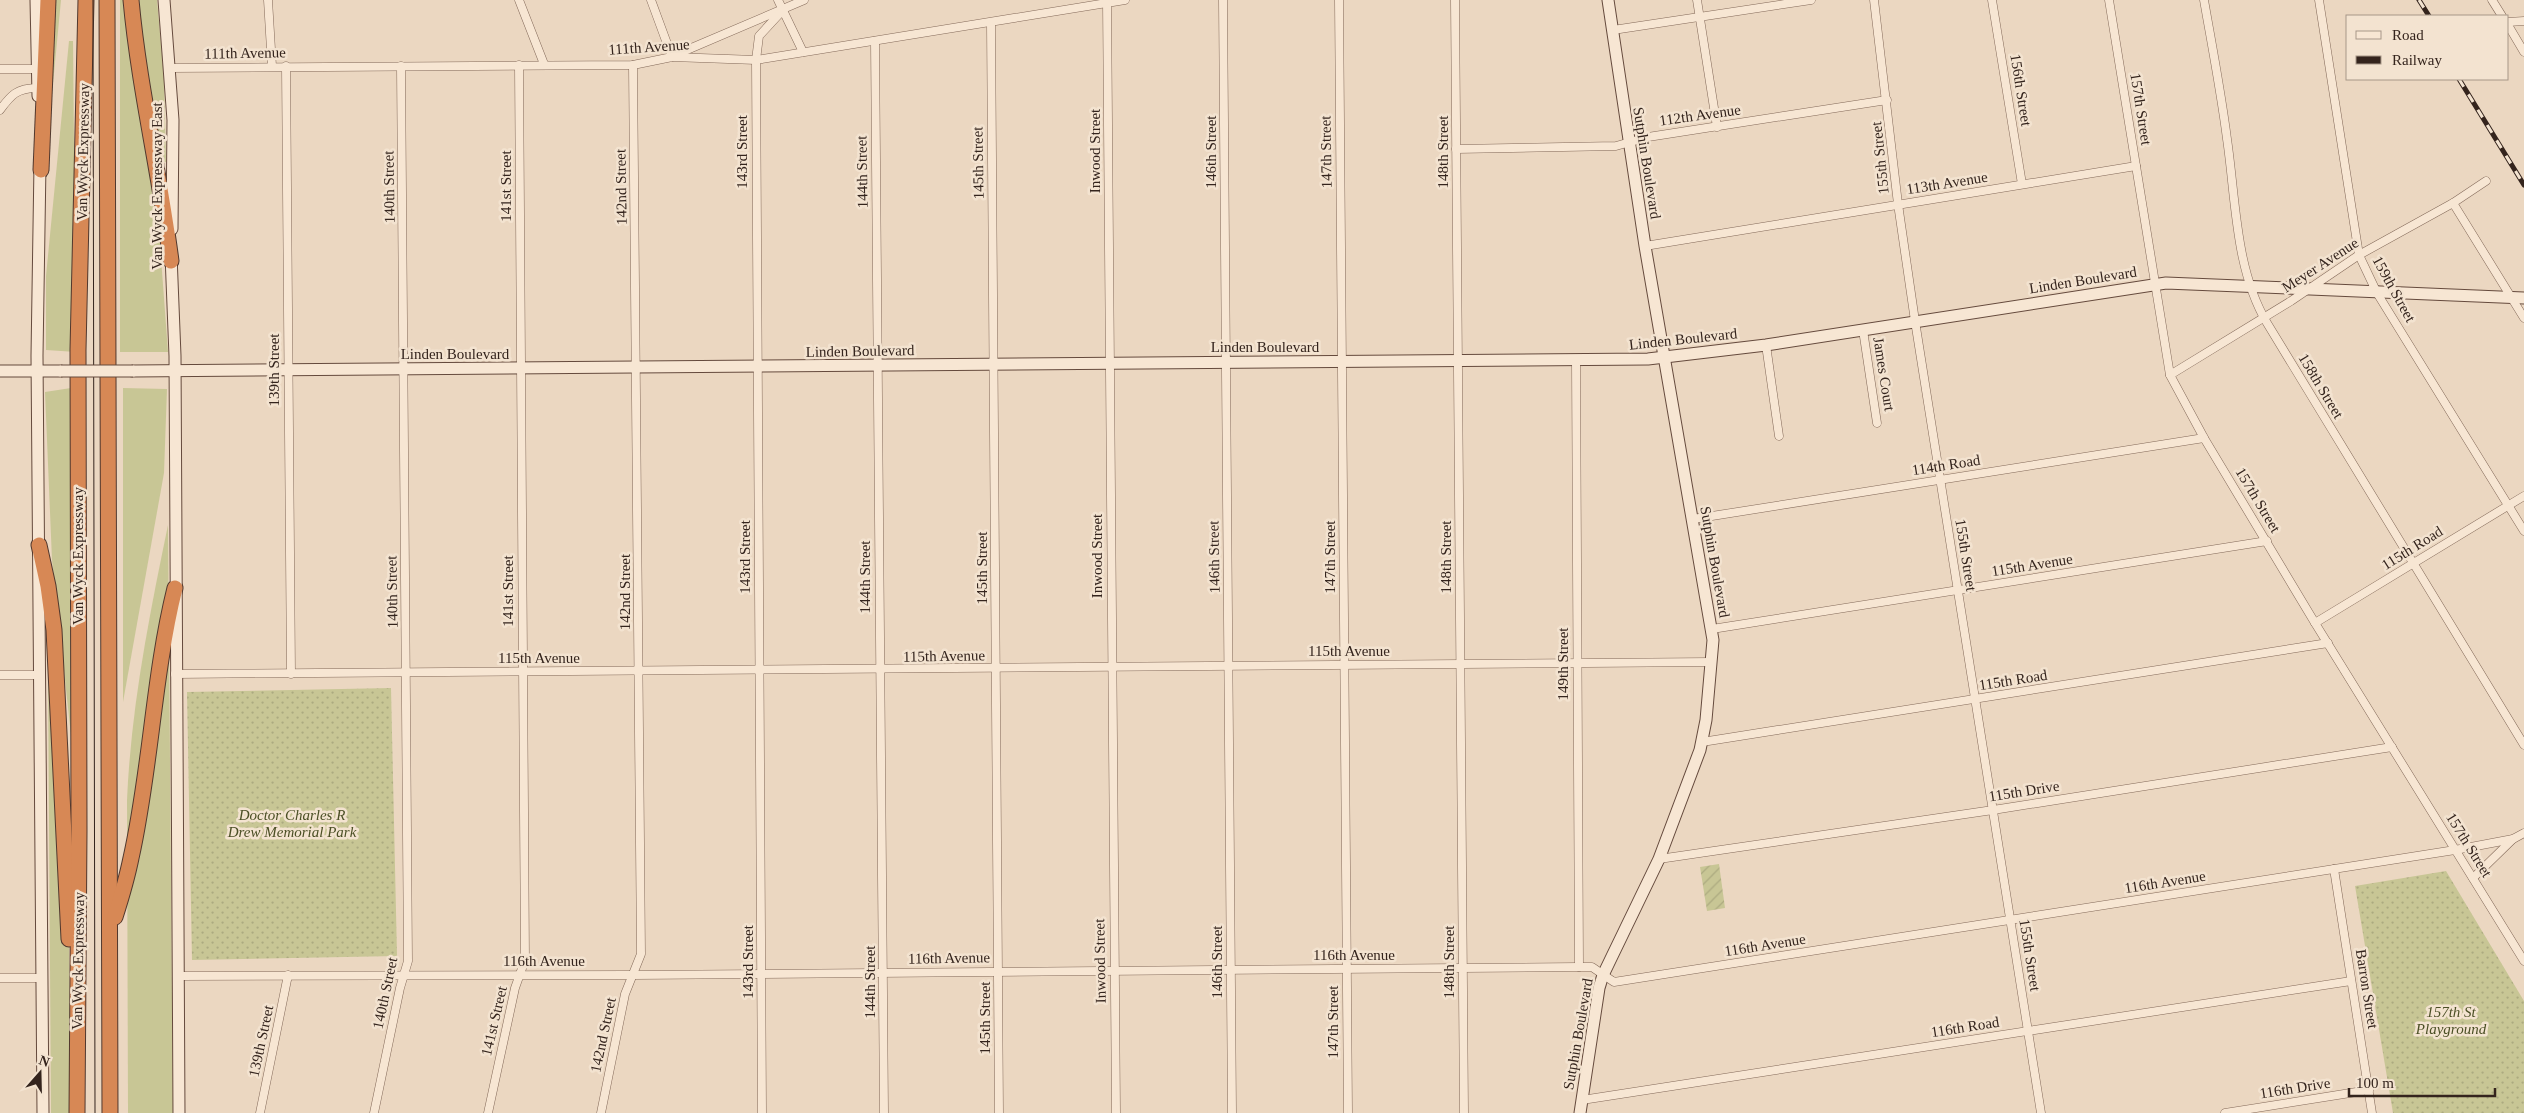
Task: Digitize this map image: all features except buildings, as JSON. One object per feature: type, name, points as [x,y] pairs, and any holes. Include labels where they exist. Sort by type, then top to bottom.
[{"type":"highway","points":[[41,170],[48,0]]},
{"type":"highway","name":"Van Wyck Expressway","points":[[77,1113],[79,831],[78,350],[86,0]]},
{"type":"highway","name":"Van Wyck Expressway","points":[[107,0],[110,1113]]},
{"type":"highway","points":[[131,0],[140,72],[162,191],[171,262]]},
{"type":"highway","points":[[39,545],[48,586],[54,630],[64,873],[76,1050]]},
{"type":"highway","points":[[110,938],[131,858],[145,776],[163,636],[175,588]]},
{"type":"main road","points":[[36,0],[37,88],[41,170],[38,371],[43,1113]]},
{"type":"main road","name":"Van Wyck Expressway East","points":[[164,0],[173,120],[171,262],[174,371]]},
{"type":"main road","name":"Sutphin Boulevard","points":[[1580,1113],[1599,988],[1603,975],[1659,858],[1702,742],[1712,662],[1712,629],[1644,246],[1608,0]]},
{"type":"main road","name":"Linden Boulevard","points":[[0,371],[757,367],[1665,358],[1766,345],[2155,284],[2518,298]]},
{"type":"main road","points":[[174,371],[179,1113]]},
{"type":"street","points":[[268,0],[272,66]]},
{"type":"street","points":[[519,0],[544,64]]},
{"type":"street","points":[[651,0],[672,57],[804,0]]},
{"type":"street","points":[[778,0],[803,52]]},
{"type":"street","name":"111th Avenue","points":[[170,68],[544,64],[633,65],[672,57],[756,60],[991,23],[1108,1],[1125,0]]},
{"type":"street","name":"146th Street","points":[[1223,0],[1232,1113]]},
{"type":"street","name":"147th Street","points":[[1338,0],[1348,1113]]},
{"type":"street","name":"148th Street","points":[[1455,0],[1464,1113]]},
{"type":"street","points":[[1697,0],[1717,127]]},
{"type":"street","points":[[1613,30],[1811,0]]},
{"type":"street","name":"155th Street","points":[[1874,0],[1898,204],[2041,1113]]},
{"type":"street","name":"156th Street","points":[[1992,0],[2022,184]]},
{"type":"street","name":"157th Street","points":[[2109,0],[2170,375],[2204,438],[2315,623],[2524,961]]},
{"type":"street","name":"158th Street","points":[[2204,0],[2227,137],[2245,273],[2264,317],[2524,745]]},
{"type":"street","name":"159th Street","points":[[2319,0],[2359,255],[2377,293],[2524,531]]},
{"type":"street","points":[[2492,0],[2501,15]]},
{"type":"street","name":"Inwood Street","points":[[1108,1],[1116,1113]]},
{"type":"street","name":"143rd Street","points":[[762,1113],[756,60],[759,36],[783,10]]},
{"type":"street","points":[[2509,23],[2524,22]]},
{"type":"street","name":"145th Street","points":[[991,23],[1000,1113]]},
{"type":"street","points":[[2509,25],[2524,52]]},
{"type":"street","name":"144th Street","points":[[874,41],[884,1113]]},
{"type":"street","name":"141st Street","points":[[488,1113],[515,988],[525,960],[519,65]]},
{"type":"street","name":"142nd Street","points":[[601,1113],[625,994],[634,976],[641,954],[633,65]]},
{"type":"street","name":"139th Street","points":[[286,66],[291,674]]},
{"type":"street","name":"140th Street","points":[[374,1113],[408,960],[401,66]]},
{"type":"street","points":[[0,69],[37,69]]},
{"type":"street","points":[[0,110],[12,94],[28,88],[37,88]]},
{"type":"street","name":"112th Avenue","points":[[1456,149],[1628,144],[1648,136],[1887,100]]},
{"type":"street","name":"113th Avenue","points":[[1644,246],[2136,166]]},
{"type":"street","name":"Meyer Avenue","points":[[2170,375],[2308,290],[2359,255],[2453,203],[2486,181]]},
{"type":"street","points":[[2453,203],[2518,298],[2524,318]]},
{"type":"street","name":"James Court","points":[[1863,330],[1878,422]]},
{"type":"street","points":[[1766,345],[1779,436]]},
{"type":"street","name":"149th Street","points":[[1576,360],[1576,664],[1579,967]]},
{"type":"street","name":"114th Road","points":[[1692,519],[2204,438]]},
{"type":"street","name":"115th Road","points":[[2315,623],[2524,496]]},
{"type":"street","name":"115th Avenue","points":[[1712,629],[2267,541]]},
{"type":"street","name":"115th Road","points":[[1702,742],[1975,700],[2328,642]]},
{"type":"street","name":"115th Avenue","points":[[176,674],[1712,662]]},
{"type":"street","points":[[0,675],[40,675]]},
{"type":"street","name":"115th Drive","points":[[1659,858],[1993,810],[2392,747]]},
{"type":"street","name":"116th Avenue","points":[[2473,878],[2513,839],[2524,833]]},
{"type":"street","name":"116th Avenue","points":[[178,976],[404,974],[634,976],[884,972],[1592,967],[1614,982],[2010,921],[2456,850],[2513,839]]},
{"type":"street","name":"Barron Street","points":[[2334,869],[2372,1113]]},
{"type":"street","name":"139th Street","points":[[260,1113],[288,975]]},
{"type":"street","points":[[0,978],[42,978]]},
{"type":"street","name":"116th Road","points":[[1582,1100],[2352,980]]},
{"type":"street","name":"116th Drive","points":[[2226,1113],[2369,1090]]},
{"type":"green space","points":[[43,0],[61,0],[44,178]]},
{"type":"green space","points":[[120,0],[126,0],[157,204],[168,352],[120,352]]},
{"type":"green space","points":[[139,0],[157,0],[164,77],[166,162],[161,161],[142,49]]},
{"type":"green space","points":[[69,41],[73,41],[76,352],[46,350],[46,276]]},
{"type":"green space","points":[[71,388],[74,763],[52,560],[45,392]]},
{"type":"green space","points":[[123,388],[167,389],[164,473],[123,702]]},
{"type":"green space","points":[[168,525],[173,1113],[128,1113],[127,800],[129,765],[142,662]]},
{"type":"green space","points":[[48,670],[65,789],[68,840],[71,1113],[51,1113]]},
{"type":"green space","name":"Doctor Charles R Drew Memorial Park","points":[[391,688],[397,956],[192,960],[187,692]]},
{"type":"green space","points":[[1719,864],[1725,908],[1707,911],[1700,867]]},
{"type":"green space","name":"157th St Playground","points":[[2446,871],[2524,1001],[2524,1113],[2393,1113],[2355,886]]},
{"type":"tram line","points":[[93,0],[95,1113]]},
{"type":"railway","points":[[2419,0],[2428,15]]},
{"type":"railway","points":[[2460,80],[2524,185]]}]
